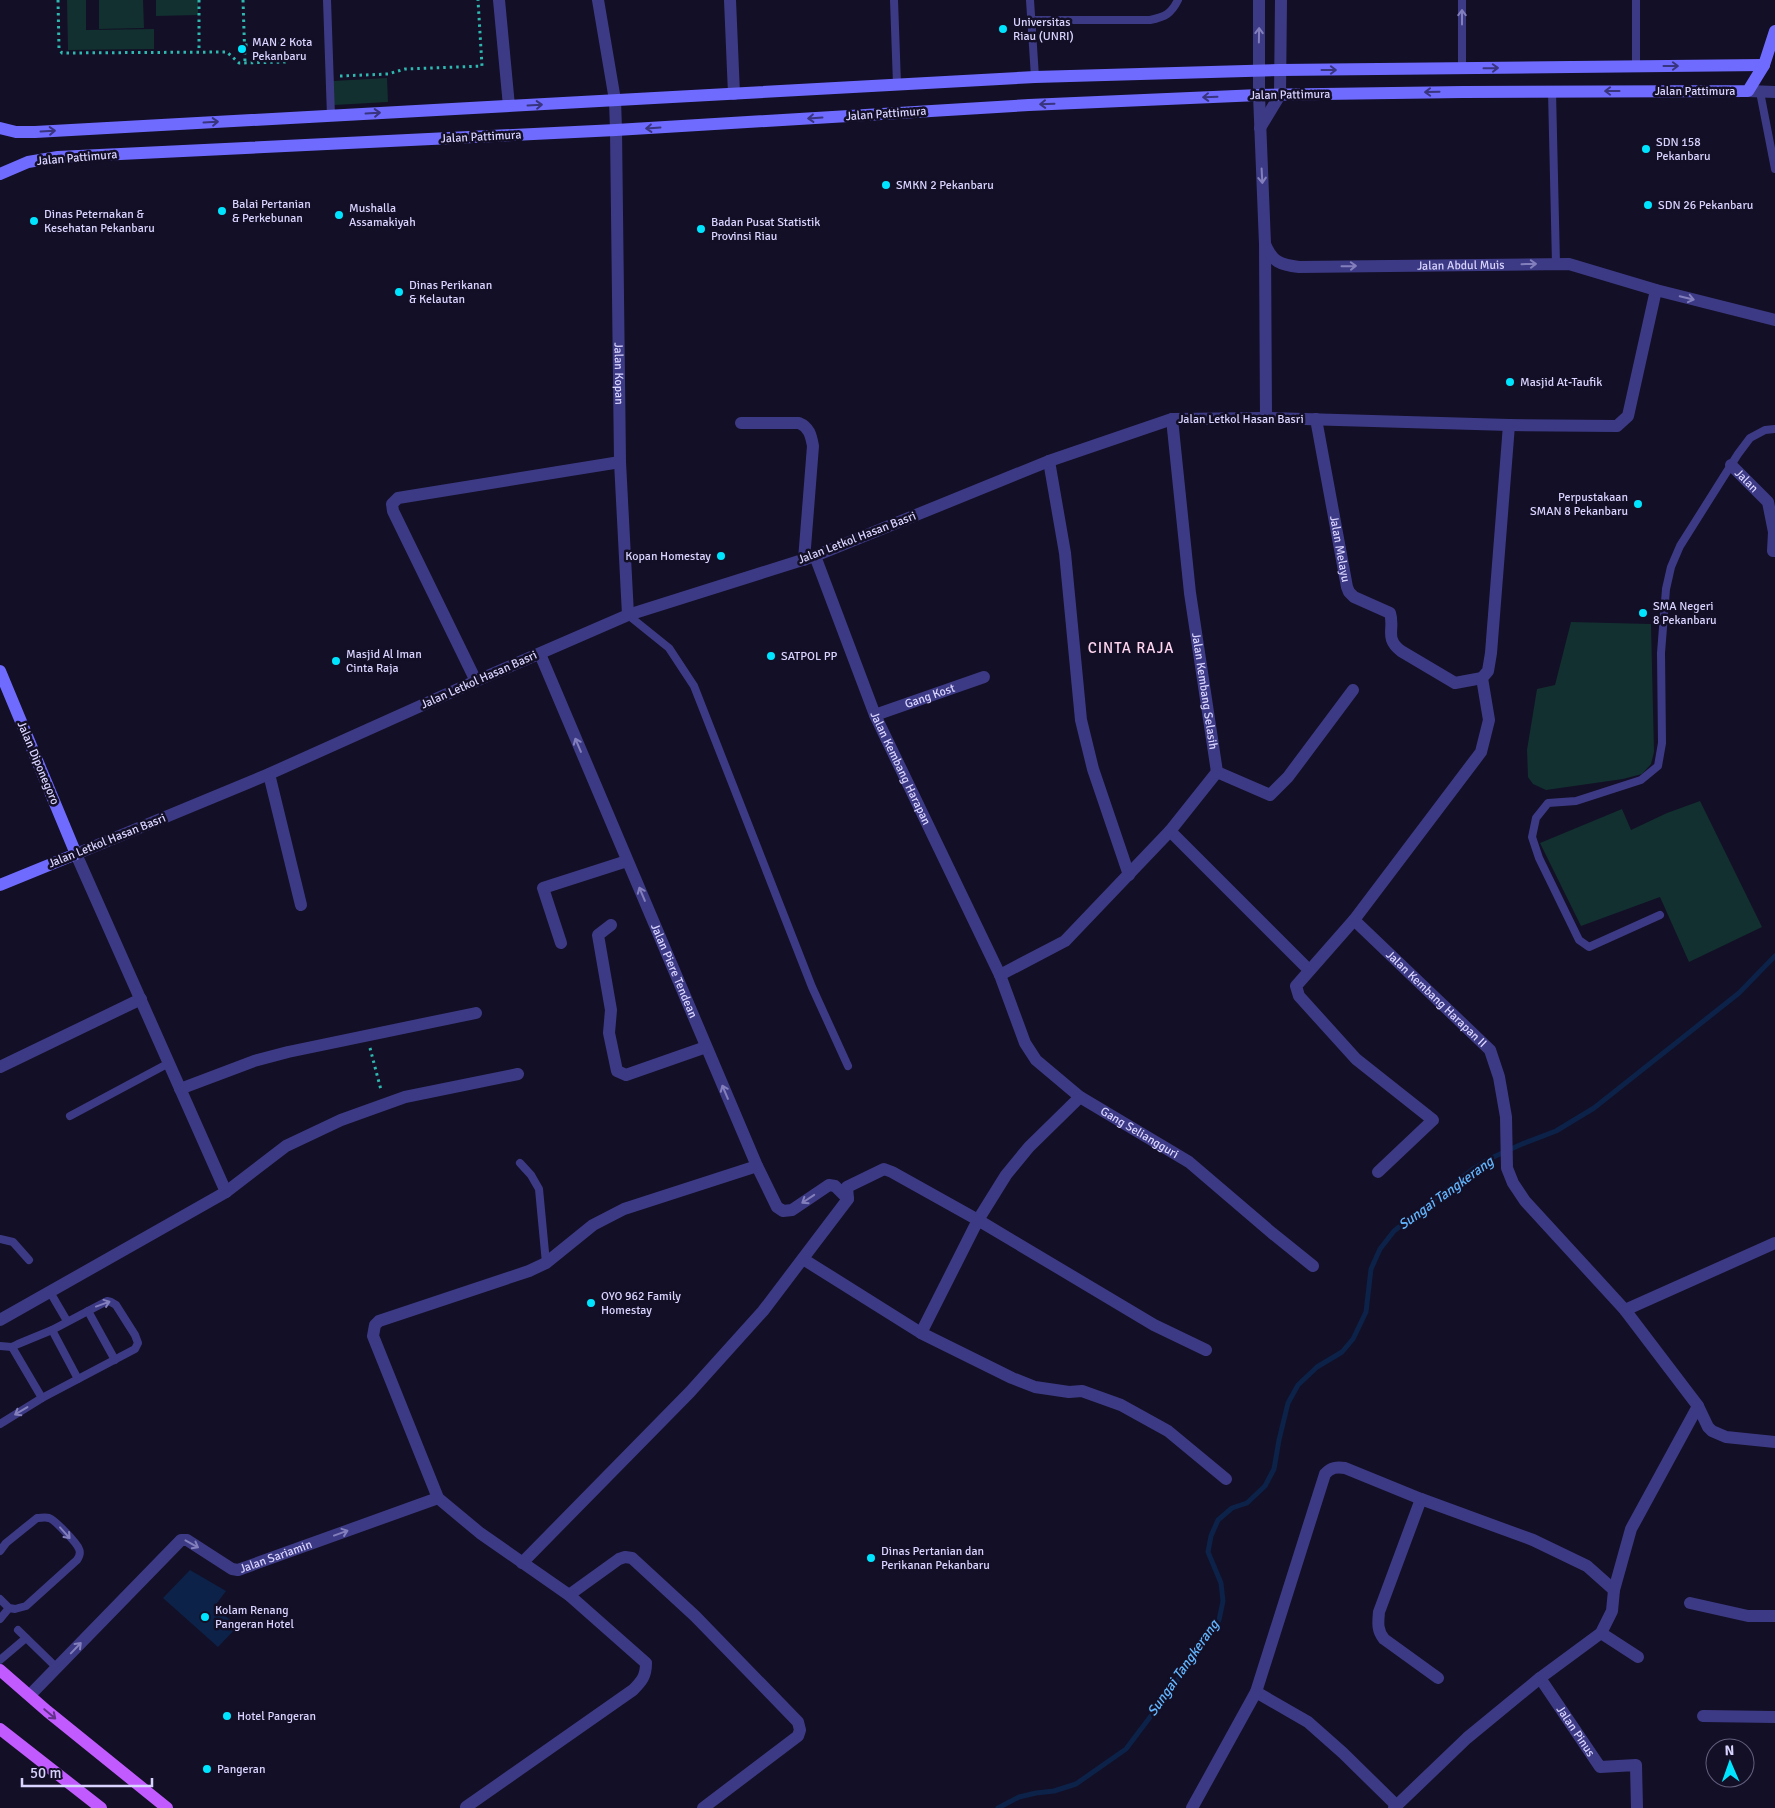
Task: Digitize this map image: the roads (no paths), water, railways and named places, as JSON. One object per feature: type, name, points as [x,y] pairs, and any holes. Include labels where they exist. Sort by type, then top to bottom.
[{"type":"main road","points":[[1754,91],[1775,31]]},
{"type":"main road","name":"Jalan Pattimura","points":[[0,128],[16,132],[35,132],[1035,77],[1280,70],[1764,65]]},
{"type":"main road","points":[[1462,69],[1463,92]]},
{"type":"main road","name":"Jalan Pattimura","points":[[0,174],[28,162],[58,157],[616,130],[1028,105],[1258,95],[1754,91]]},
{"type":"main road","name":"Jalan Diponegoro","points":[[0,671],[76,854]]},
{"type":"main road","name":"Jalan Letkol Hasan Basri","points":[[0,884],[76,854]]},
{"type":"main road","points":[[0,1670],[47,1711],[167,1808]]},
{"type":"main road","points":[[0,1729],[101,1808]]},
{"type":"street","points":[[499,0],[508,106]]},
{"type":"street","name":"Jalan Kopan","points":[[598,0],[615,100],[620,462],[628,615]]},
{"type":"street","points":[[730,0],[734,94]]},
{"type":"street","points":[[1259,0],[1258,95],[1266,244],[1266,418]]},
{"type":"street","points":[[1260,128],[1280,95],[1281,0]]},
{"type":"street","name":"Jalan Pattimura","points":[[1754,91],[1775,92]]},
{"type":"street","name":"Jalan Abdul Muis","points":[[1266,244],[1268,252],[1286,266],[1569,264],[1656,290],[1775,320]]},
{"type":"street","name":"Jalan Letkol Hasan Basri","points":[[76,854],[269,774],[628,615],[809,558],[1049,461],[1172,419],[1266,418],[1617,426],[1628,416],[1656,290]]},
{"type":"street","name":"Jalan Kembang Selasih","points":[[1172,419],[1190,593],[1217,772]]},
{"type":"street","name":"Jalan Melayu","points":[[1316,419],[1349,592],[1354,597],[1390,612],[1392,617],[1390,633],[1393,645],[1401,651],[1455,683],[1482,678]]},
{"type":"street","points":[[741,423],[798,423],[806,426],[813,446],[809,558]]},
{"type":"street","points":[[1378,1172],[1432,1120],[1356,1059],[1299,996],[1296,986],[1354,920],[1481,752],[1489,720],[1482,678],[1488,671],[1491,653],[1509,425]]},
{"type":"street","points":[[1049,461],[1065,553],[1081,720],[1093,769],[1129,875]]},
{"type":"street","points":[[476,681],[393,511],[392,504],[398,498],[620,462]]},
{"type":"street","name":"Jalan","points":[[1731,464],[1768,502],[1774,532],[1772,551],[1775,551]]},
{"type":"street","name":"Jalan Kembang Harapan","points":[[809,558],[875,715],[1000,975]]},
{"type":"street","name":"Jalan Piere Tendean","points":[[540,654],[706,1047],[757,1166],[777,1207],[783,1212],[792,1210],[829,1185],[835,1186],[848,1199]]},
{"type":"street","name":"Gang Kost","points":[[875,715],[984,677]]},
{"type":"street","points":[[1000,975],[1065,941],[1170,831],[1217,772],[1270,795],[1288,777],[1353,690]]},
{"type":"street","points":[[269,774],[301,905]]},
{"type":"street","points":[[1170,831],[1309,970]]},
{"type":"street","points":[[76,854],[226,1192]]},
{"type":"street","points":[[562,943],[543,888],[627,861]]},
{"type":"street","name":"Jalan Kembang Harapan II","points":[[1354,920],[1490,1050],[1499,1077],[1506,1117],[1507,1168],[1513,1183],[1525,1201],[1625,1310]]},
{"type":"street","points":[[611,925],[598,937],[611,1010],[609,1034],[617,1070],[626,1074],[706,1047]]},
{"type":"street","name":"Gang Seliangguri","points":[[1000,975],[1025,1043],[1036,1060],[1080,1097],[1189,1162],[1313,1266]]},
{"type":"street","points":[[0,1067],[141,999]]},
{"type":"street","points":[[180,1089],[254,1061],[366,1035],[476,1013]]},
{"type":"street","points":[[0,1320],[226,1192],[286,1146],[341,1120],[385,1104],[518,1074]]},
{"type":"street","points":[[921,1333],[978,1220],[1006,1175],[1029,1147],[1080,1097]]},
{"type":"street","points":[[466,1808],[633,1690],[646,1673],[646,1663],[569,1595],[480,1533],[438,1498],[373,1336],[375,1325],[379,1322],[529,1271],[546,1263],[593,1225],[624,1209],[757,1166]]},
{"type":"street","points":[[522,1563],[690,1392],[763,1311],[848,1199],[847,1187],[884,1169],[978,1220],[1154,1325],[1206,1350]]},
{"type":"street","points":[[1775,1243],[1625,1310],[1698,1406],[1708,1427],[1712,1431],[1726,1437],[1775,1442]]},
{"type":"street","points":[[804,1259],[921,1333],[1012,1378],[1035,1387],[1069,1392],[1082,1391],[1121,1405],[1168,1431],[1226,1479]]},
{"type":"street","points":[[1256,1692],[1308,1722],[1343,1753],[1396,1807],[1467,1738],[1540,1678],[1601,1633],[1612,1611],[1614,1590],[1631,1529],[1698,1406]]},
{"type":"street","points":[[1192,1808],[1256,1692],[1325,1474],[1328,1470],[1345,1468],[1421,1499],[1533,1540],[1587,1566],[1614,1590]]},
{"type":"street","name":"Jalan Sariamin","points":[[30,1695],[180,1540],[187,1540],[232,1569],[238,1570],[438,1498]]},
{"type":"street","points":[[1421,1499],[1379,1612],[1378,1626],[1384,1639],[1438,1678]]},
{"type":"street","points":[[569,1595],[618,1559],[632,1558],[695,1616],[798,1722],[800,1730],[798,1736],[704,1808]]},
{"type":"street","points":[[1690,1603],[1748,1616],[1775,1616]]},
{"type":"street","points":[[1601,1633],[1638,1657]]},
{"type":"street","name":"Jalan Pinus","points":[[1540,1678],[1600,1767],[1636,1766],[1637,1808]]},
{"type":"street","points":[[1703,1716],[1775,1717]]},
{"type":"lane","points":[[327,0],[331,116]]},
{"type":"lane","points":[[894,0],[897,84]]},
{"type":"lane","points":[[1030,0],[1035,77]]},
{"type":"lane","points":[[1031,20],[1150,20],[1169,14],[1178,0]]},
{"type":"lane","points":[[1462,0],[1462,69]]},
{"type":"lane","points":[[1636,0],[1636,66]]},
{"type":"lane","points":[[1754,91],[1775,169]]},
{"type":"lane","points":[[1552,92],[1556,264]]},
{"type":"lane","points":[[1660,915],[1589,947],[1579,940],[1539,858],[1532,837],[1536,818],[1548,803],[1576,801],[1641,780],[1658,766],[1662,743],[1661,653],[1666,588],[1671,567],[1680,546],[1731,464],[1750,438],[1765,430],[1775,429]]},
{"type":"lane","points":[[628,615],[669,648],[694,686],[812,987],[848,1066]]},
{"type":"lane","points":[[70,1116],[169,1063]]},
{"type":"lane","points":[[520,1163],[531,1175],[539,1189],[546,1263]]},
{"type":"lane","points":[[0,1239],[13,1242],[29,1260]]},
{"type":"lane","points":[[50,1292],[67,1321]]},
{"type":"lane","points":[[0,1346],[12,1347],[52,1330],[107,1301],[116,1304],[138,1342],[135,1349],[42,1398],[0,1424]]},
{"type":"lane","points":[[88,1311],[115,1360]]},
{"type":"lane","points":[[52,1330],[78,1379]]},
{"type":"lane","points":[[12,1347],[42,1398]]},
{"type":"lane","points":[[0,1551],[6,1543],[29,1524],[37,1518],[43,1517],[56,1522],[79,1549],[80,1555],[77,1560],[26,1606],[15,1609],[9,1608],[0,1599]]},
{"type":"lane","points":[[0,1619],[9,1608]]},
{"type":"lane","points":[[18,1630],[57,1668]]},
{"type":"lane","points":[[0,1660],[26,1638]]},
{"type":"water","name":"Kolam Renang Pangeran Hotel","points":[[190,1570],[226,1591],[214,1607],[238,1626],[218,1647],[163,1598]]},
{"type":"waterway","name":"Sungai Tangkerang","points":[[998,1808],[1019,1797],[1054,1791],[1076,1784],[1126,1749],[1169,1692],[1219,1620],[1223,1601],[1221,1583],[1208,1552],[1211,1536],[1218,1520],[1232,1508],[1247,1503],[1265,1486],[1274,1469],[1288,1403],[1298,1385],[1317,1367],[1342,1352],[1353,1339],[1366,1312],[1371,1269],[1380,1249],[1394,1231],[1473,1169],[1489,1159],[1556,1131],[1594,1108],[1739,993],[1775,956]]},
{"type":"place","name":"Universitas Riau (UNRI)","points":[[1003,29]]},
{"type":"place","name":"MAN 2 Kota Pekanbaru","points":[[242,49]]},
{"type":"place","name":"SDN 158 Pekanbaru","points":[[1646,149]]},
{"type":"place","name":"SMKN 2 Pekanbaru","points":[[886,185]]},
{"type":"place","name":"SDN 26 Pekanbaru","points":[[1648,205]]},
{"type":"place","name":"Balai Pertanian & Perkebunan","points":[[222,211]]},
{"type":"place","name":"Mushalla Assamakiyah","points":[[339,215]]},
{"type":"place","name":"Dinas Peternakan & Kesehatan Pekanbaru","points":[[34,221]]},
{"type":"place","name":"Badan Pusat Statistik Provinsi Riau","points":[[701,229]]},
{"type":"place","name":"Dinas Perikanan & Kelautan","points":[[399,292]]},
{"type":"place","name":"Masjid At-Taufik","points":[[1510,382]]},
{"type":"place","name":"Perpustakaan SMAN 8 Pekanbaru","points":[[1638,504]]},
{"type":"place","name":"Kopan Homestay","points":[[721,556]]},
{"type":"place","name":"SMA Negeri 8 Pekanbaru","points":[[1643,613]]},
{"type":"place","name":"SATPOL PP","points":[[771,656]]},
{"type":"place","name":"Masjid Al Iman Cinta Raja","points":[[336,661]]},
{"type":"place","name":"OYO 962 Family Homestay","points":[[591,1303]]},
{"type":"place","name":"Dinas Pertanian dan Perikanan Pekanbaru","points":[[871,1558]]},
{"type":"place","name":"Kolam Renang Pangeran Hotel","points":[[205,1617]]},
{"type":"place","name":"Hotel Pangeran","points":[[227,1716]]},
{"type":"place","name":"Pangeran","points":[[207,1769]]},
{"type":"district","name":"CINTA RAJA","points":[[1131,648]]}]
